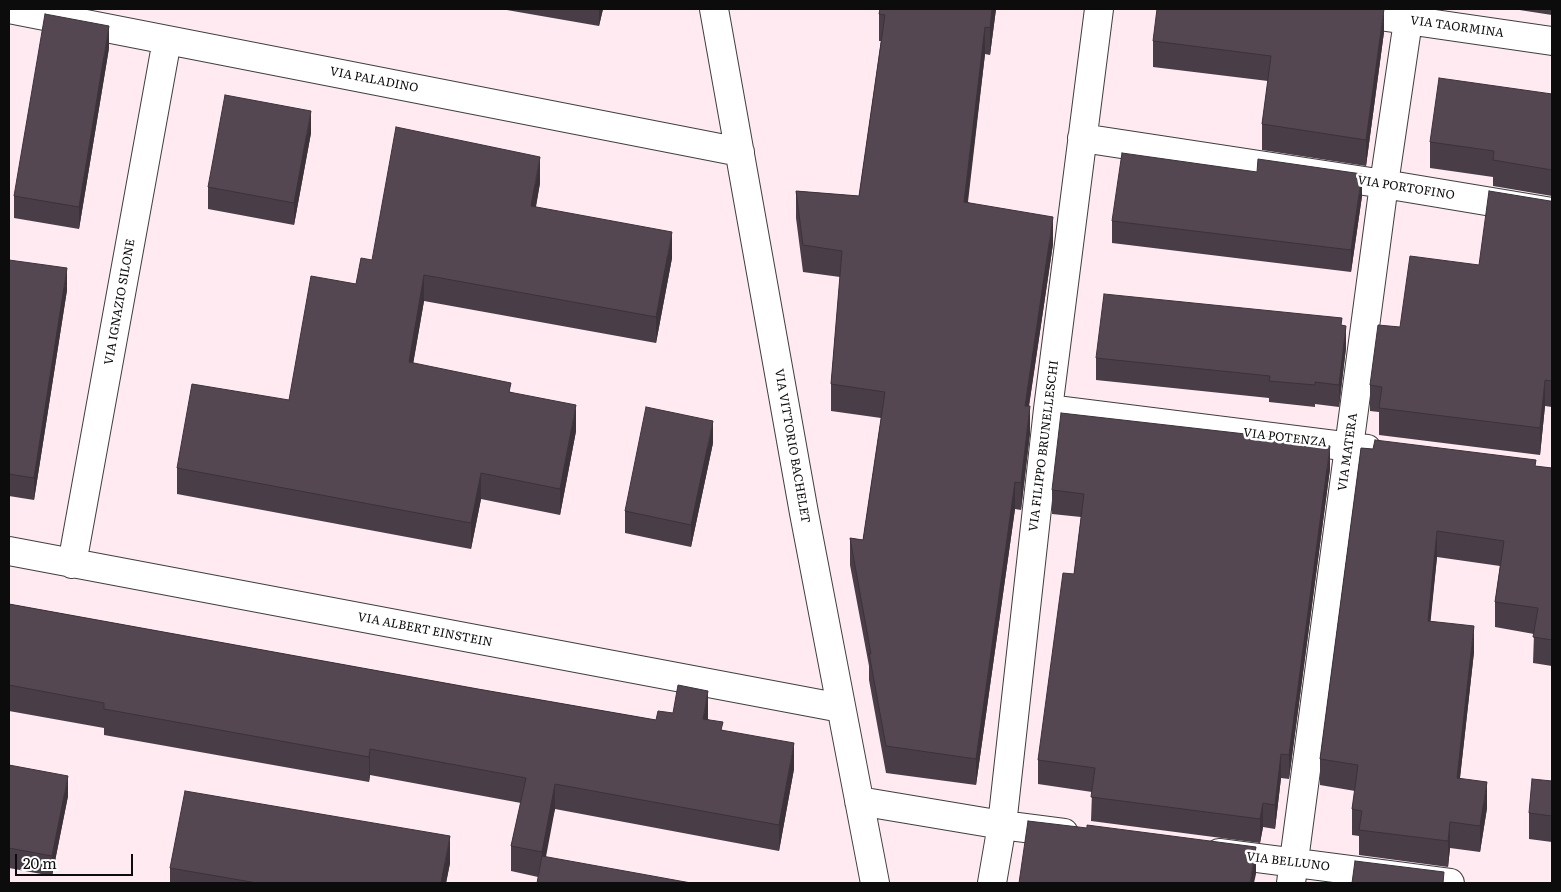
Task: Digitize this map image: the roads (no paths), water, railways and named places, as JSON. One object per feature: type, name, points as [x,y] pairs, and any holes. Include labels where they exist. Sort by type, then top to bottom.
[{"type":"street","name":"VIA PALADINO","points":[[9,9],[740,152]]},
{"type":"street","name":"VIA VITTORIO BACHELET","points":[[714,9],[804,513],[875,883]]},
{"type":"street","name":"VIA FILIPPO BRUNELLESCHI","points":[[992,883],[1002,825],[1048,409],[1099,9]]},
{"type":"street","name":"VIA TAORMINA","points":[[1331,9],[1552,41]]},
{"type":"street","name":"VIA MATERA","points":[[1293,873],[1384,184],[1408,20]]},
{"type":"street","name":"VIA IGNAZIO SILONE","points":[[72,564],[167,40]]},
{"type":"street","name":"VIA PORTOFINO","points":[[1082,138],[1384,184],[1552,212]]},
{"type":"street","name":"VIA POTENZA","points":[[1048,409],[1388,451]]},
{"type":"street","name":"VIA ALBERT EINSTEIN","points":[[9,551],[841,708]]},
{"type":"street","points":[[859,801],[1002,825],[1089,836]]},
{"type":"street","name":"VIA BELLUNO","points":[[1197,850],[1293,873],[1450,883]]}]
